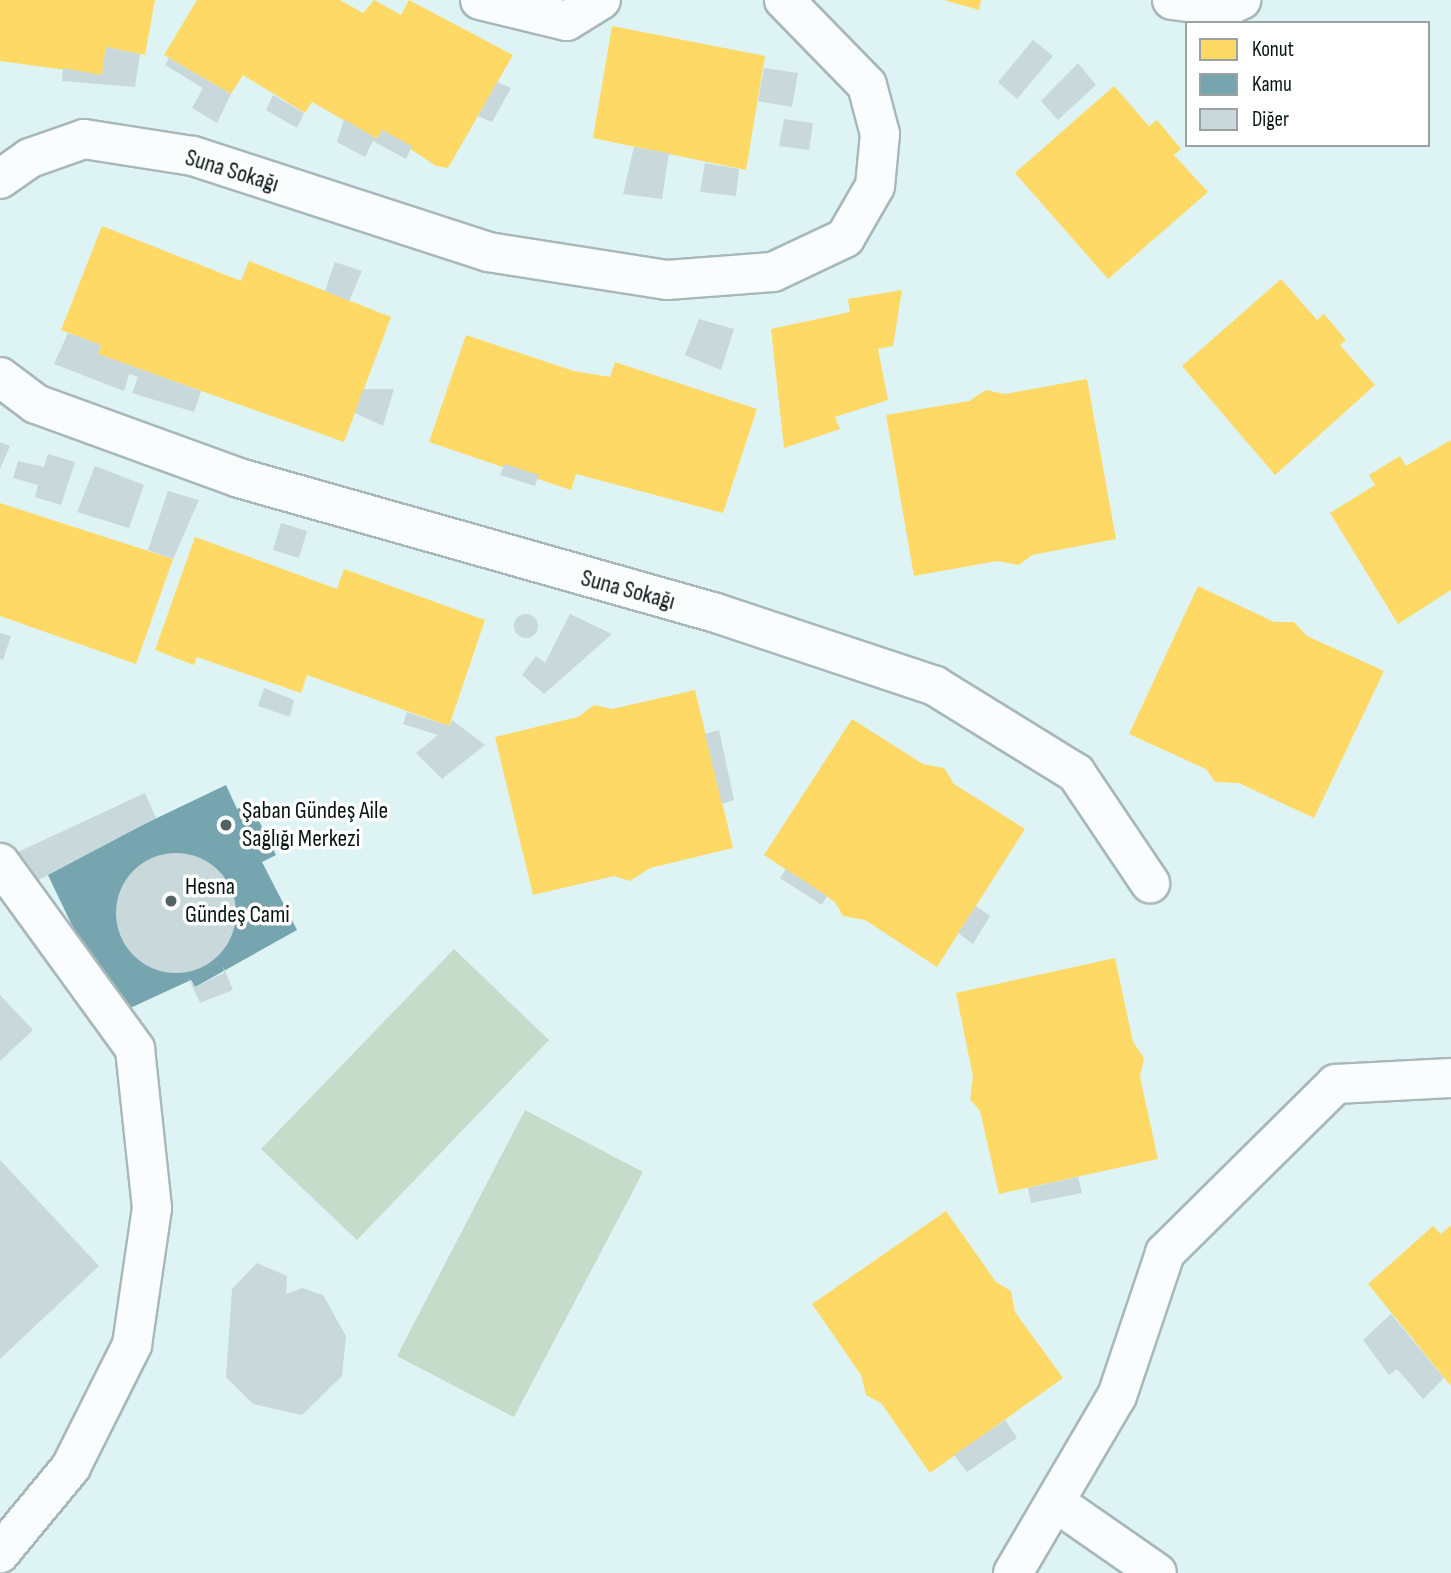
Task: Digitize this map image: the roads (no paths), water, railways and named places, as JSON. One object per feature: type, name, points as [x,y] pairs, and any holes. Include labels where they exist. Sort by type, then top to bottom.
[{"type":"street","points":[[480,0],[567,21],[601,0]]},
{"type":"street","name":"Suna Sokağı","points":[[0,179],[30,158],[84,139],[193,156],[488,252],[667,280],[773,272],[845,238],[875,186],[880,134],[867,85],[784,0]]},
{"type":"street","points":[[1172,0],[1226,7],[1241,0]]},
{"type":"street","name":"Suna Sokağı","points":[[0,377],[36,404],[239,478],[713,612],[935,686],[1076,773],[1150,883]]},
{"type":"street","points":[[0,863],[135,1049],[152,1208],[132,1345],[71,1467],[0,1553]]},
{"type":"street","points":[[1013,1573],[1116,1396],[1165,1253],[1336,1084],[1451,1078]]},
{"type":"street","points":[[1055,1502],[1157,1573]]},
{"type":"place","name":"Şaban Gündeş Aile Sağlığı Merkezi","points":[[226,825]]},
{"type":"place","name":"Hesna Gündeş Cami","points":[[171,901]]}]
